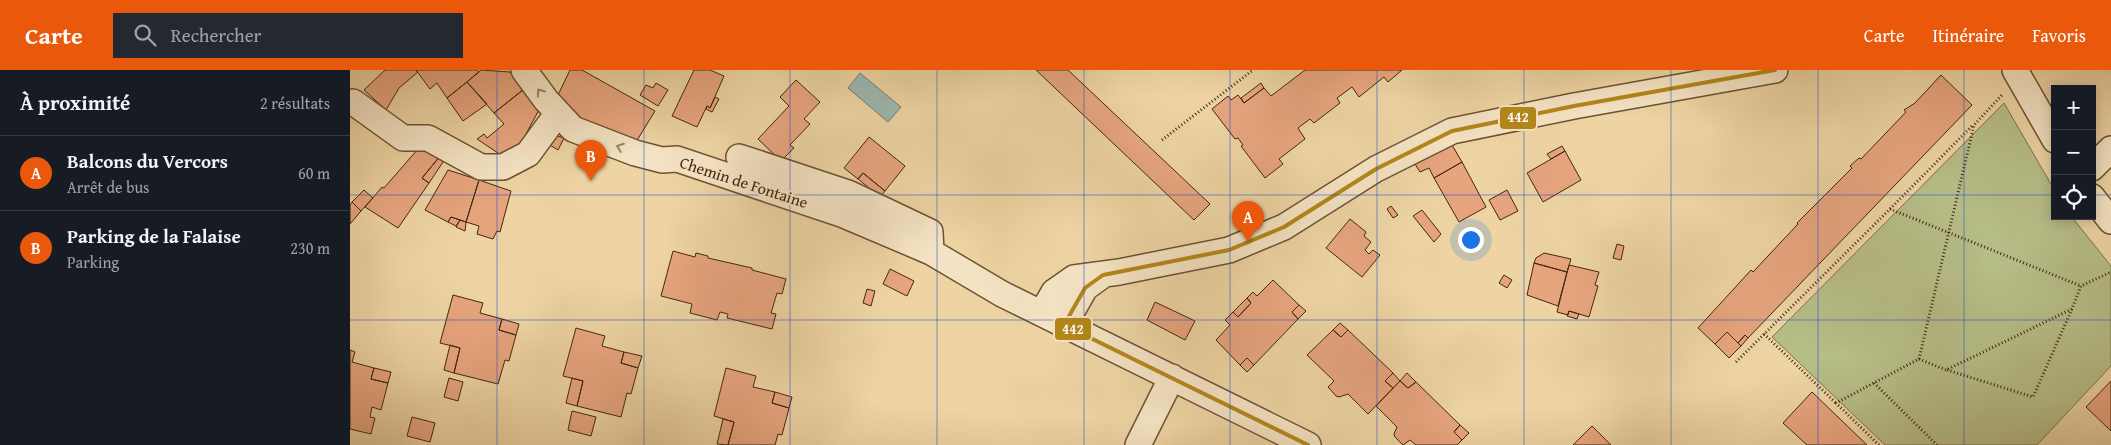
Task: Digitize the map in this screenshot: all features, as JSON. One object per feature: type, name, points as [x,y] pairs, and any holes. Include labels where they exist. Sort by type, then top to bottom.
[{"type":"street","name":"Chemin de Fontaine","points":[[524,70],[573,129],[635,153],[662,160],[677,159],[844,215],[930,252],[1064,325],[1308,445]]},
{"type":"street","points":[[1042,313],[1054,292],[1063,284],[1087,275],[1103,275],[1230,250],[1284,227],[1376,169],[1452,131],[1687,77],[1775,70]]},
{"type":"street","points":[[2018,76],[2051,133]]},
{"type":"street","points":[[353,102],[403,138],[428,138],[480,167],[503,167],[528,154],[558,113]]},
{"type":"street","points":[[2096,164],[2111,149]]},
{"type":"street","points":[[739,157],[848,193],[930,232],[930,252]]},
{"type":"street","points":[[2096,201],[2111,220]]},
{"type":"street","points":[[1064,325],[1085,288],[1103,275]]},
{"type":"street","points":[[1138,445],[1172,377]]},
{"type":"path","points":[[1162,140],[1253,70]]},
{"type":"path","points":[[1736,362],[1974,125],[2018,76]]},
{"type":"path","points":[[1836,403],[1919,359],[1974,125]]},
{"type":"path","points":[[1890,209],[2081,286]]},
{"type":"path","points":[[1919,359],[1946,370],[2033,397],[2081,286],[2111,272]]},
{"type":"path","points":[[1946,370],[2072,309]]},
{"type":"path","points":[[1764,334],[1879,445]]},
{"type":"path","points":[[1874,383],[1937,445]]},
{"type":"green space","points":[[2004,103],[2051,184],[2051,220],[2074,220],[2111,266],[2111,366],[2037,445],[1885,445],[1772,337]]},
{"type":"water","points":[[860,73],[901,107],[888,122],[848,88]]},
{"type":"building","points":[[385,70],[416,70],[418,72],[399,88],[386,110],[364,90]]},
{"type":"building","points":[[416,70],[477,70],[479,72],[447,98],[437,83],[430,89]]},
{"type":"building","points":[[481,70],[510,72],[524,89],[494,113],[467,82]]},
{"type":"building","points":[[570,70],[582,70],[655,111],[636,142],[589,125],[557,97]]},
{"type":"building","points":[[694,70],[710,70],[724,76],[710,108],[707,106],[697,127],[672,116]]},
{"type":"building","points":[[1036,70],[1068,70],[1210,204],[1194,220]]},
{"type":"building","points":[[1305,70],[1402,70],[1388,82],[1384,77],[1359,97],[1352,87],[1337,98],[1340,103],[1314,123],[1310,119],[1298,128],[1305,139],[1279,159],[1283,164],[1265,178],[1241,146],[1243,145],[1238,138],[1235,139],[1212,109],[1228,96],[1231,100],[1238,95],[1244,103],[1264,88],[1271,96]]},
{"type":"building","points":[[1941,75],[1972,105],[1748,338],[1745,335],[1738,343],[1727,332],[1715,344],[1698,328],[1751,270],[1753,272],[1797,223],[1852,168],[1850,166],[1859,158],[1861,159],[1906,112],[1904,110],[1915,103]]},
{"type":"building","points":[[796,80],[820,102],[804,119],[810,124],[790,145],[794,148],[781,161],[758,139],[789,106],[780,97]]},
{"type":"building","points":[[467,82],[487,104],[463,121],[447,98]]},
{"type":"building","points":[[656,83],[668,90],[658,106],[640,95],[646,85],[653,88]]},
{"type":"building","points":[[1261,83],[1264,88],[1244,103],[1241,98]]},
{"type":"building","points":[[524,89],[540,108],[520,145],[507,159],[477,139],[484,134],[487,138],[504,124],[494,113]]},
{"type":"building","points":[[715,97],[719,99],[712,112],[706,109],[707,106],[710,108]]},
{"type":"building","points":[[551,134],[564,138],[558,150],[545,142]]},
{"type":"building","points":[[869,137],[905,166],[885,191],[863,173],[858,179],[844,168]]},
{"type":"building","points":[[424,142],[441,155],[422,178],[429,183],[398,228],[365,207]]},
{"type":"building","points":[[1452,145],[1462,162],[1434,178],[1429,168],[1420,172],[1415,164]]},
{"type":"building","points":[[1562,146],[1565,151],[1551,159],[1547,154]]},
{"type":"building","points":[[1565,151],[1581,180],[1543,202],[1527,173]]},
{"type":"building","points":[[441,155],[445,159],[429,183],[422,178]]},
{"type":"building","points":[[1462,162],[1486,207],[1459,222],[1434,178]]},
{"type":"building","points":[[448,170],[479,180],[466,222],[451,217],[448,222],[425,210]]},
{"type":"building","points":[[863,173],[885,191],[880,197],[858,179]]},
{"type":"building","points":[[479,180],[511,191],[500,232],[497,231],[493,239],[477,234],[479,226],[466,222]]},
{"type":"building","points":[[364,190],[373,198],[361,211],[352,202]]},
{"type":"building","points":[[1507,190],[1518,211],[1500,220],[1489,200]]},
{"type":"building","points":[[352,202],[361,211],[350,224],[350,205]]},
{"type":"building","points":[[1391,206],[1398,215],[1393,218],[1387,209]]},
{"type":"building","points":[[1422,210],[1441,234],[1434,242],[1413,216]]},
{"type":"building","points":[[451,217],[460,220],[456,226],[448,222]]},
{"type":"building","points":[[1350,219],[1366,232],[1364,236],[1371,242],[1365,250],[1369,254],[1373,250],[1380,255],[1362,277],[1326,248]]},
{"type":"building","points":[[460,220],[466,222],[465,231],[456,227]]},
{"type":"building","points":[[1617,244],[1624,246],[1621,260],[1613,258]]},
{"type":"building","points":[[673,251],[695,257],[696,253],[786,279],[782,294],[777,293],[771,313],[776,314],[772,329],[727,318],[728,314],[720,312],[717,320],[690,313],[692,304],[661,296]]},
{"type":"building","points":[[1544,253],[1571,259],[1567,272],[1534,263],[1536,258]]},
{"type":"building","points":[[1534,263],[1567,272],[1558,306],[1527,295]]},
{"type":"building","points":[[1569,265],[1599,272],[1595,285],[1598,286],[1589,317],[1569,311],[1568,315],[1557,312]]},
{"type":"building","points":[[890,269],[914,281],[907,296],[883,284]]},
{"type":"building","points":[[1504,275],[1512,280],[1507,288],[1499,283]]},
{"type":"building","points":[[1273,280],[1299,305],[1292,312],[1298,319],[1254,365],[1247,358],[1240,365],[1216,340],[1230,325],[1225,320],[1233,312],[1238,317],[1251,303],[1247,298],[1253,292],[1257,296]]},
{"type":"building","points":[[867,289],[875,291],[871,306],[863,303]]},
{"type":"building","points":[[453,295],[483,303],[480,313],[502,319],[499,330],[516,335],[509,361],[505,360],[498,384],[454,373],[460,348],[440,343]]},
{"type":"building","points":[[1247,298],[1251,303],[1238,317],[1233,312]]},
{"type":"building","points":[[1155,302],[1195,321],[1185,340],[1147,320]]},
{"type":"building","points":[[1299,305],[1306,311],[1298,319],[1292,312]]},
{"type":"building","points":[[1569,311],[1579,314],[1577,319],[1567,316]]},
{"type":"building","points":[[502,319],[519,324],[516,335],[499,330]]},
{"type":"building","points":[[1340,323],[1348,330],[1341,337],[1333,330]]},
{"type":"building","points":[[576,328],[605,336],[602,346],[624,352],[621,363],[638,368],[631,394],[627,393],[621,417],[577,406],[583,381],[563,376]]},
{"type":"building","points":[[1333,330],[1341,337],[1348,330],[1393,373],[1385,381],[1393,388],[1368,414],[1348,394],[1336,396],[1328,387],[1334,381],[1307,355]]},
{"type":"building","points":[[1727,332],[1741,346],[1729,358],[1715,344]]},
{"type":"building","points":[[1745,335],[1748,338],[1741,346],[1738,343]]},
{"type":"building","points":[[450,345],[460,348],[454,373],[444,370]]},
{"type":"building","points":[[350,350],[355,352],[352,362],[374,368],[371,379],[388,383],[381,410],[372,407],[370,417],[375,418],[371,434],[350,429]]},
{"type":"building","points":[[624,352],[642,356],[638,368],[621,363]]},
{"type":"building","points":[[1247,358],[1254,365],[1247,372],[1240,365]]},
{"type":"building","points":[[374,368],[391,372],[388,383],[371,379]]},
{"type":"building","points":[[726,368],[756,376],[753,387],[775,392],[772,403],[789,408],[782,435],[778,434],[775,445],[728,445],[734,422],[714,416]]},
{"type":"building","points":[[1393,373],[1400,381],[1393,388],[1385,381]]},
{"type":"building","points":[[1407,373],[1416,382],[1408,388],[1400,381]]},
{"type":"building","points":[[449,378],[463,382],[458,401],[444,397]]},
{"type":"building","points":[[572,378],[583,381],[577,406],[566,403]]},
{"type":"building","points":[[1400,381],[1408,388],[1416,382],[1460,425],[1454,432],[1462,440],[1457,445],[1416,445],[1410,440],[1403,445],[1395,437],[1394,434],[1397,427],[1376,406]]},
{"type":"building","points":[[2111,381],[2111,431],[2086,407]]},
{"type":"building","points":[[775,392],[792,397],[789,408],[772,403]]},
{"type":"building","points":[[1812,392],[1867,445],[1807,445],[1783,423]]},
{"type":"building","points":[[572,411],[596,417],[591,436],[568,430]]},
{"type":"building","points":[[412,417],[435,423],[430,442],[407,436]]},
{"type":"building","points":[[723,419],[734,422],[728,445],[717,444]]},
{"type":"building","points":[[1460,425],[1469,433],[1462,440],[1454,432]]},
{"type":"building","points":[[1592,426],[1611,445],[1573,445]]},
{"type":"transit line","name":"442","points":[[1308,445],[1064,325],[1085,288],[1103,275],[1229,250],[1284,227],[1376,169],[1452,131],[1574,106],[1775,70]]},
{"type":"place","name":"Parking de la Falaise","points":[[591,181]]},
{"type":"place","name":"Balcons du Vercors","points":[[1248,242]]}]
